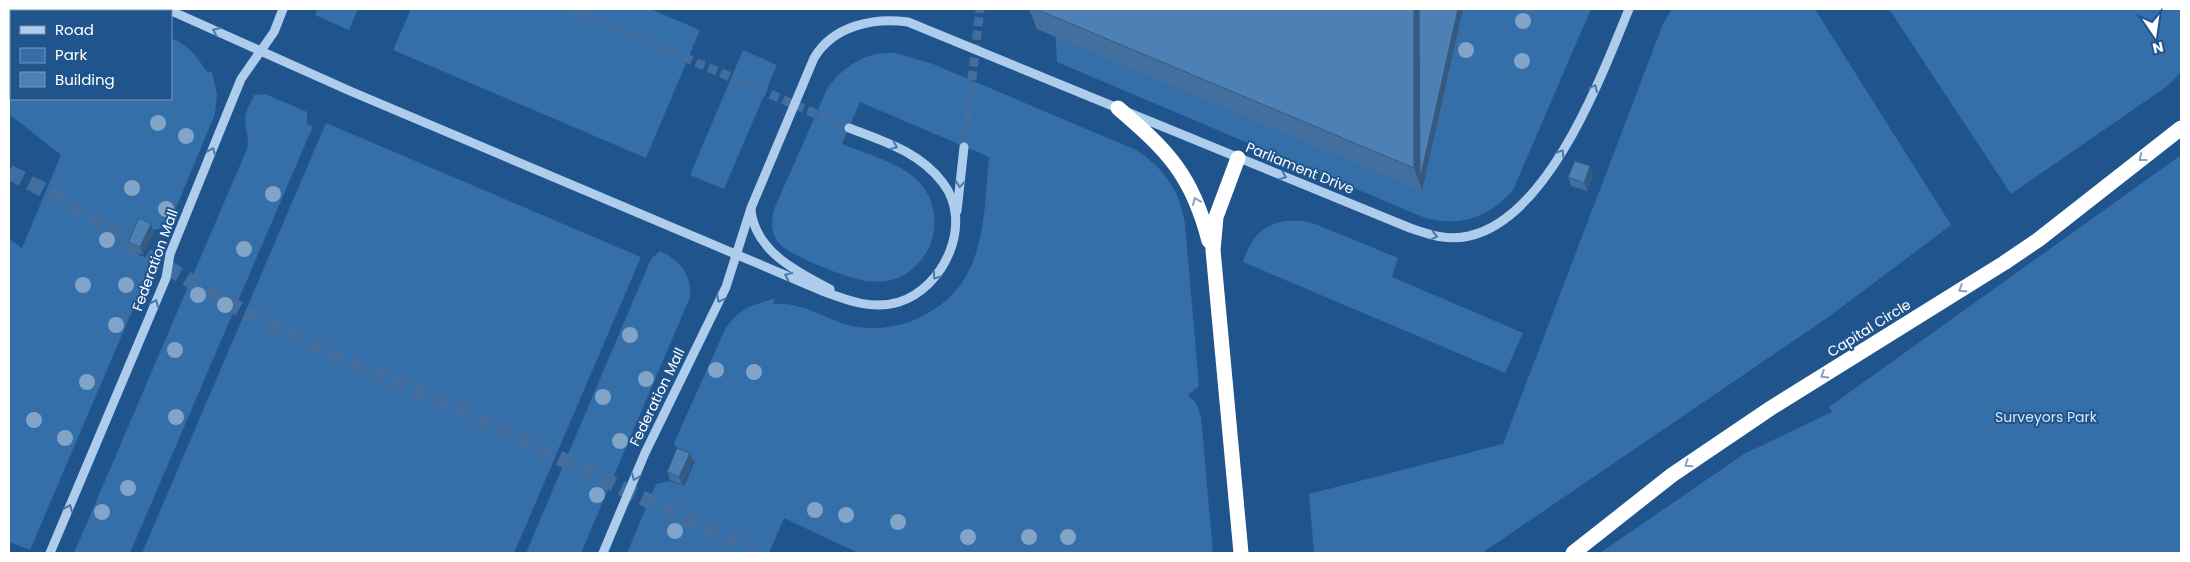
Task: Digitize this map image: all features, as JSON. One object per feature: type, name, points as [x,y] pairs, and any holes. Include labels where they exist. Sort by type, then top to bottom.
[{"type":"highway","points":[[1118,108],[1160,144],[1180,170],[1201,215],[1214,264]]},
{"type":"highway","name":"Capital Circle","points":[[1573,553],[1672,475],[1771,408],[2004,264],[2038,240],[2181,128]]},
{"type":"highway","points":[[1238,158],[1214,227],[1214,264],[1242,553]]},
{"type":"street","name":"Federation Mall","points":[[50,553],[166,278],[170,254],[238,87],[274,32],[283,9]]},
{"type":"street","name":"Parliament Drive","points":[[750,211],[814,58],[824,44],[855,26],[886,20],[908,22],[1434,237],[1461,238],[1479,233],[1510,216],[1549,172],[1574,132],[1629,9]]},
{"type":"street","points":[[172,11],[260,52],[658,223],[737,254],[849,302],[869,304],[898,302],[921,291],[930,283],[948,255],[956,222],[964,147]]},
{"type":"street","points":[[849,128],[898,147],[918,158],[948,189],[956,222]]},
{"type":"street","points":[[750,211],[762,241],[777,256],[826,287],[869,304]]},
{"type":"street","name":"Federation Mall","points":[[602,553],[645,452],[726,288],[750,211]]},
{"type":"green space","points":[[9,9],[118,10],[10,10],[10,100],[172,100],[172,39],[192,51],[206,71],[212,72],[217,94],[215,114],[168,227],[154,230],[141,225],[130,251],[144,257],[151,267],[30,550],[9,542],[9,239],[22,248],[61,155],[9,114]]},
{"type":"green space","points":[[318,9],[358,9],[349,30],[315,15]]},
{"type":"green space","points":[[411,9],[650,9],[700,30],[646,158],[393,50]]},
{"type":"green space","points":[[1054,9],[1591,9],[1513,190],[1504,200],[1483,214],[1459,221],[1446,221],[1420,216],[1057,62]]},
{"type":"green space","points":[[1672,9],[1815,9],[1951,225],[1827,318],[1482,553],[1314,553],[1309,494],[1503,444],[1663,24]]},
{"type":"green space","points":[[1889,9],[2181,9],[2181,72],[2166,87],[2011,194]]},
{"type":"green space","points":[[743,50],[777,65],[724,189],[690,175]]},
{"type":"green space","points":[[895,53],[933,64],[1136,150],[1155,165],[1169,181],[1179,201],[1185,224],[1199,386],[1188,395],[1196,403],[1201,416],[1213,553],[858,553],[784,518],[769,553],[627,553],[656,484],[669,481],[684,486],[695,461],[680,455],[674,443],[726,327],[737,315],[748,307],[775,298],[773,304],[794,305],[853,326],[889,327],[915,320],[944,302],[959,286],[970,268],[978,247],[982,226],[989,157],[860,102],[842,144],[902,168],[917,180],[927,193],[933,207],[933,237],[927,251],[918,264],[906,274],[891,280],[869,281],[843,275],[817,265],[784,248],[774,235],[772,221],[775,207],[827,89],[840,73],[865,57]]},
{"type":"green space","points":[[265,94],[307,112],[307,124],[313,126],[130,553],[74,553],[247,149],[245,116],[247,110],[254,95]]},
{"type":"green space","points":[[326,123],[641,257],[514,553],[142,553]]},
{"type":"green space","name":"Surveyors Park","points":[[2181,155],[2181,553],[1600,553],[1744,454],[1832,412],[1829,407]]},
{"type":"green space","points":[[1284,221],[1303,221],[1315,224],[1398,258],[1392,277],[1523,333],[1505,373],[1243,262],[1249,247],[1262,230]]},
{"type":"green space","points":[[660,251],[673,259],[683,269],[689,281],[690,297],[581,553],[526,553],[651,259]]},
{"type":"building","points":[[1036,9],[1414,9],[1414,168]]},
{"type":"building","points":[[1419,9],[1458,9],[1420,179]]},
{"type":"building","points":[[1575,161],[1590,166],[1584,183],[1568,177]]},
{"type":"building","points":[[139,218],[151,224],[140,247],[128,242]]},
{"type":"building","points":[[677,448],[690,453],[679,477],[667,472]]},
{"type":"tunnel","points":[[572,9],[849,128]]},
{"type":"tunnel","points":[[964,147],[980,9]]},
{"type":"tunnel","points":[[9,172],[61,199],[152,259],[247,313],[345,361],[446,403],[756,553]]}]
